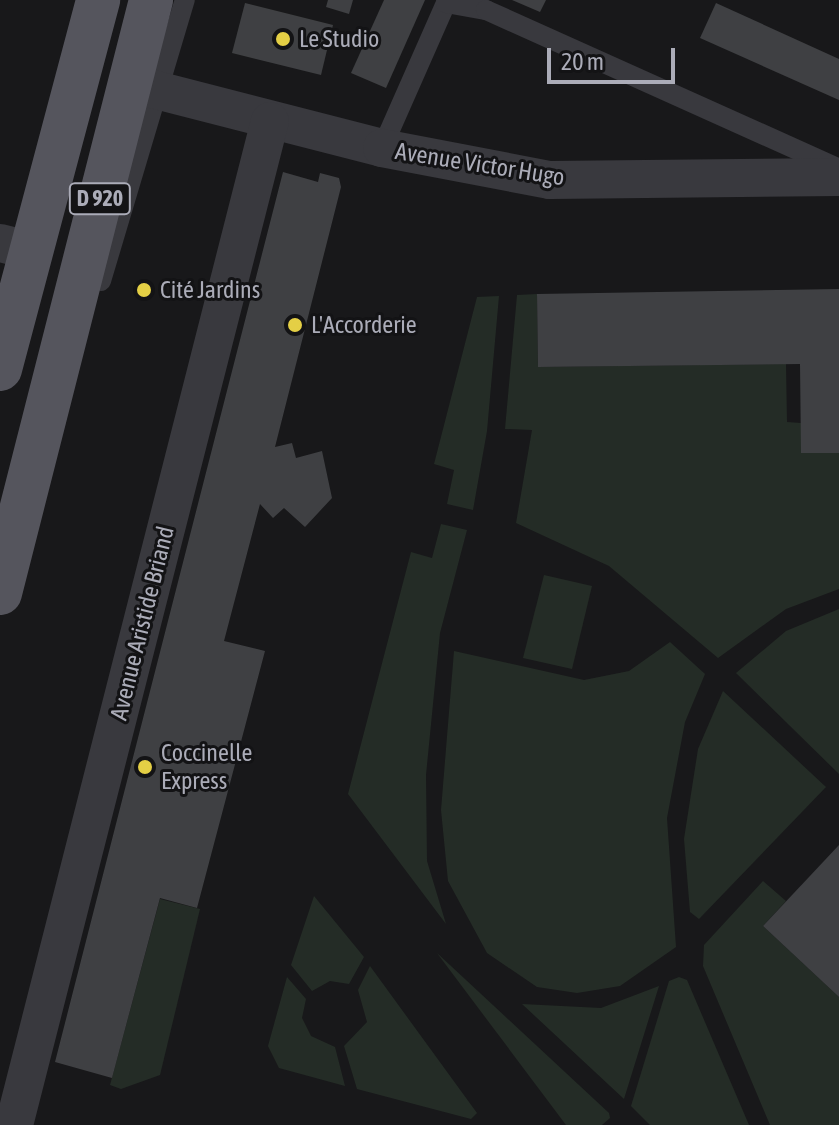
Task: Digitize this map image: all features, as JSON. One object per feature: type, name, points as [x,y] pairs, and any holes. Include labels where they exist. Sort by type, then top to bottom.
[{"type":"main road","name":"D 920","points":[[0,369],[15,247],[78,76],[98,0]]},
{"type":"main road","name":"D 920","points":[[0,593],[50,397],[144,87],[151,0]]},
{"type":"street","name":"Avenue Victor Hugo","points":[[144,87],[382,148],[550,180],[839,177]]},
{"type":"street","name":"Avenue Aristide Briand","points":[[14,1125],[270,121]]},
{"type":"lane","points":[[78,76],[83,0]]},
{"type":"lane","points":[[144,87],[185,0]]},
{"type":"lane","points":[[382,148],[446,3],[486,10],[839,169]]},
{"type":"shaded area","points":[[537,294],[538,367],[786,364],[787,422],[801,423],[839,453],[839,589],[786,609],[718,658],[609,566],[516,523],[532,430],[505,429],[517,295]]},
{"type":"shaded area","points":[[499,296],[487,431],[473,510],[447,504],[454,470],[434,464],[477,297]]},
{"type":"shaded area","points":[[441,524],[467,530],[440,633],[426,775],[427,861],[446,924],[348,794],[411,552],[432,558]]},
{"type":"shaded area","points":[[544,575],[592,586],[572,669],[523,658]]},
{"type":"shaded area","points":[[839,609],[839,774],[736,673],[786,631]]},
{"type":"shaded area","points":[[670,642],[705,674],[685,722],[667,818],[676,947],[620,986],[577,993],[537,987],[487,953],[448,881],[441,810],[454,651],[584,680],[629,671]]},
{"type":"shaded area","points":[[723,691],[826,787],[699,919],[690,912],[684,839],[698,749]]},
{"type":"shaded area","points":[[763,881],[786,901],[763,926],[839,997],[839,1125],[770,1125],[703,966],[704,945]]},
{"type":"shaded area","points":[[314,896],[364,957],[349,984],[330,981],[312,991],[291,965]]},
{"type":"shaded area","points":[[160,899],[200,909],[160,1075],[121,1089],[110,1085]]},
{"type":"shaded area","points":[[437,953],[609,1113],[610,1118],[602,1125],[566,1125]]},
{"type":"shaded area","points":[[370,966],[477,1113],[471,1119],[357,1089],[344,1046],[367,1022],[358,990]]},
{"type":"shaded area","points":[[287,977],[306,999],[302,1018],[311,1036],[335,1047],[345,1086],[279,1068],[268,1046]]},
{"type":"shaded area","points":[[679,977],[687,980],[749,1125],[650,1125],[631,1106],[669,981]]},
{"type":"shaded area","points":[[659,986],[624,1099],[522,1004],[601,1008]]},
{"type":"building","points":[[328,0],[353,0],[349,14],[326,7]]},
{"type":"building","points":[[384,0],[425,0],[386,88],[351,73]]},
{"type":"building","points":[[512,0],[546,0],[540,12]]},
{"type":"building","name":"Le Studio","points":[[245,3],[333,25],[321,75],[232,53]]},
{"type":"building","points":[[716,3],[839,59],[839,100],[700,38]]},
{"type":"building","points":[[283,172],[318,182],[320,173],[339,178],[341,187],[275,447],[292,443],[296,458],[322,451],[332,498],[305,527],[284,508],[273,518],[260,504],[224,641],[265,651],[197,908],[160,898],[112,1078],[55,1062]]},
{"type":"building","points":[[839,289],[839,453],[801,453],[800,364],[538,367],[537,294]]},
{"type":"building","points":[[839,845],[839,997],[763,926]]},
{"type":"place","name":"Le Studio","points":[[283,39]]},
{"type":"place","name":"Cité Jardins","points":[[144,290]]},
{"type":"place","name":"L'Accorderie","points":[[295,325]]},
{"type":"place","name":"Coccinelle Express","points":[[145,767]]}]
